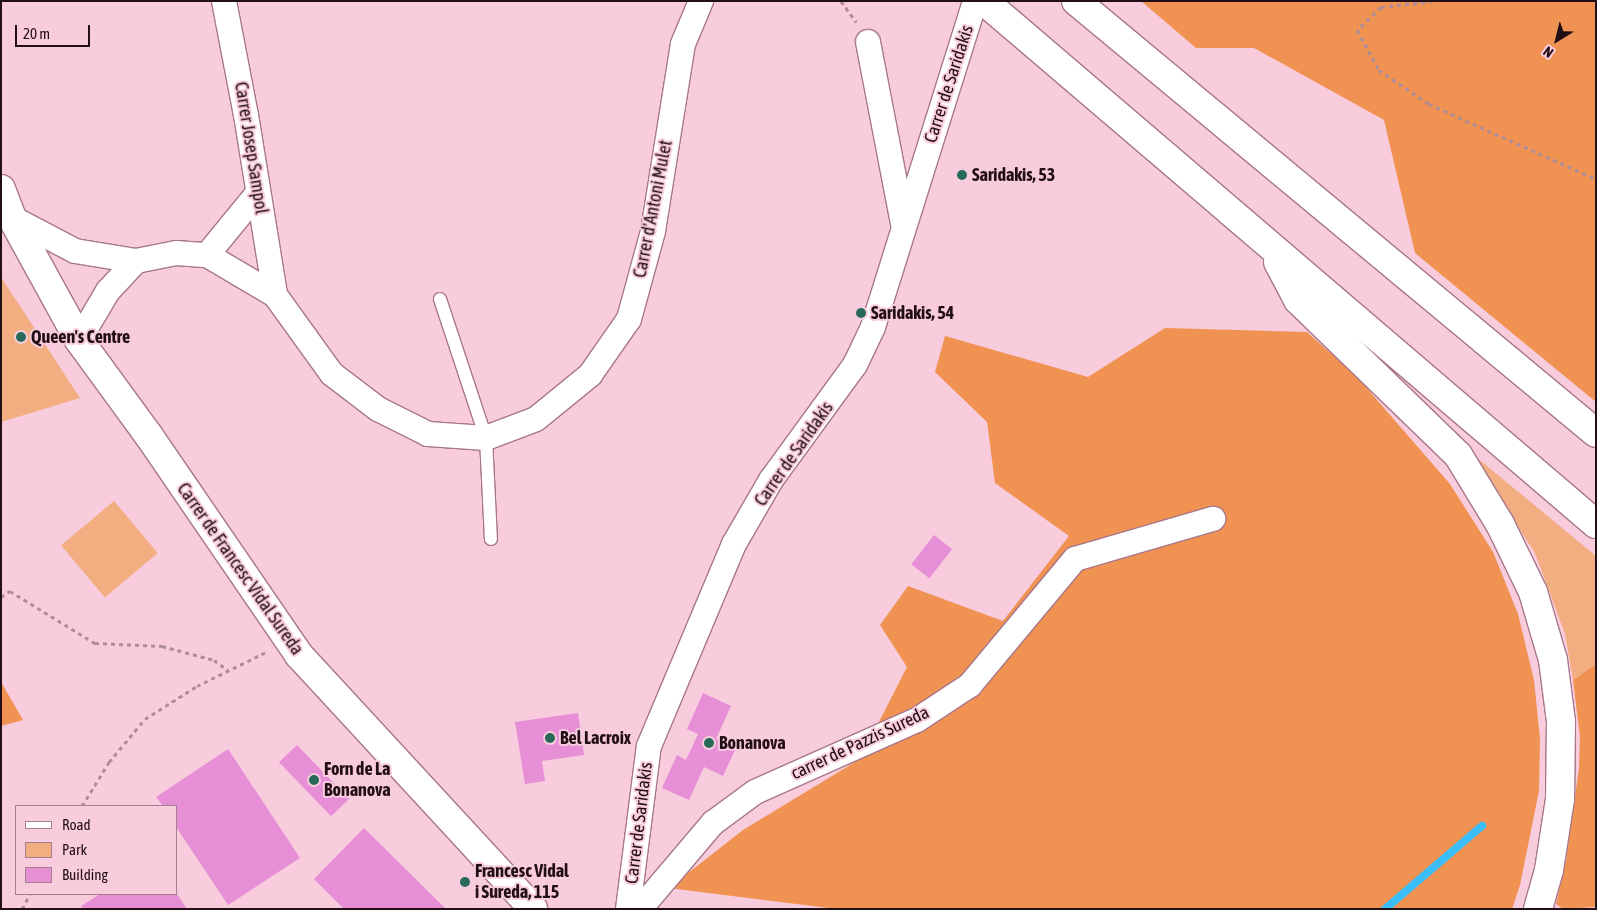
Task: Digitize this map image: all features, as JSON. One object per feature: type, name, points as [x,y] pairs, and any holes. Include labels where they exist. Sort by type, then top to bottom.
[{"type":"main road","points":[[984,1],[1270,248],[1596,524]]},
{"type":"main road","points":[[1076,1],[1596,433]]},
{"type":"main road","name":"Carrer de Francesc Vidal Sureda","points":[[1,189],[12,218],[78,340],[148,436],[299,656],[533,909]]},
{"type":"main road","points":[[1270,248],[1298,300],[1458,455],[1500,524],[1533,592],[1553,660],[1561,722],[1560,799],[1549,870],[1538,909]]},
{"type":"street","name":"Carrer Josep Sampol","points":[[224,1],[275,295]]},
{"type":"street","name":"Carrer d'Antoni Mulet","points":[[275,295],[332,374],[378,409],[428,434],[486,438],[536,419],[590,375],[629,319],[653,232],[683,44],[701,1]]},
{"type":"street","name":"Carrer de Saridakis","points":[[628,909],[649,746],[734,544],[771,480],[855,365],[873,327],[903,226],[975,1]]},
{"type":"street","points":[[868,42],[903,226]]},
{"type":"street","points":[[206,255],[258,193]]},
{"type":"street","points":[[12,218],[75,251],[136,261],[176,253],[206,255],[275,295]]},
{"type":"street","points":[[78,340],[108,291],[136,261]]},
{"type":"street","name":"carrer de Pazzis Sureda","points":[[640,909],[713,823],[755,792],[917,720],[970,685],[1075,559],[1212,519]]},
{"type":"lane","points":[[440,299],[486,438],[491,539]]},
{"type":"path","points":[[1433,1],[1381,7],[1357,30],[1380,70],[1429,104],[1596,179]]},
{"type":"path","points":[[1,597],[10,590],[95,642],[162,646],[214,660],[228,670]]},
{"type":"path","points":[[83,805],[109,762],[145,719],[228,670],[289,640]]},
{"type":"path","points":[[22,909],[29,895]]},
{"type":"green space","name":"Queen's Centre","points":[[1,277],[80,398],[1,422]]},
{"type":"green space","points":[[1470,452],[1596,556],[1596,664],[1573,680],[1565,634],[1535,553]]},
{"type":"green space","points":[[114,501],[158,553],[105,597],[61,545]]},
{"type":"shaded area","points":[[1141,1],[1596,1],[1596,402],[1415,253],[1384,120],[1254,48],[1196,48]]},
{"type":"shaded area","points":[[1165,328],[1307,332],[1357,377],[1450,484],[1493,552],[1518,614],[1534,680],[1540,739],[1539,791],[1520,885],[1512,909],[837,909],[669,888],[743,830],[860,759],[907,667],[880,625],[908,586],[1003,621],[1069,536],[995,483],[987,422],[935,372],[945,336],[1088,377]]},
{"type":"shaded area","points":[[1596,664],[1596,907],[1563,909],[1556,904],[1566,861],[1579,768],[1580,737],[1573,680]]},
{"type":"shaded area","points":[[1,682],[23,720],[1,726]]},
{"type":"building","points":[[934,535],[952,549],[929,578],[911,564]]},
{"type":"building","name":"Bonanova","points":[[703,693],[731,706],[716,739],[736,748],[723,776],[704,767],[689,800],[662,788],[677,755],[686,760],[698,734],[687,729]]},
{"type":"building","name":"Bel Lacroix","points":[[578,713],[584,755],[542,761],[545,781],[525,784],[515,722]]},
{"type":"building","name":"Forn de La Bonanova","points":[[297,745],[349,799],[331,816],[279,762]]},
{"type":"building","points":[[228,749],[300,858],[228,905],[178,830],[178,805],[162,805],[156,797]]},
{"type":"building","points":[[364,828],[446,909],[344,909],[314,879]]},
{"type":"building","points":[[98,895],[178,895],[187,909],[83,909],[81,906]]},
{"type":"waterway","points":[[1385,909],[1482,826]]},
{"type":"place","name":"Saridakis, 53","points":[[962,175]]},
{"type":"place","name":"Saridakis, 54","points":[[861,313]]},
{"type":"place","name":"Queen's Centre","points":[[21,337]]},
{"type":"place","name":"Bel Lacroix","points":[[550,738]]},
{"type":"place","name":"Bonanova","points":[[709,743]]},
{"type":"place","name":"Forn de La Bonanova","points":[[314,780]]},
{"type":"place","name":"Francesc Vidal i Sureda, 115","points":[[465,882]]}]
